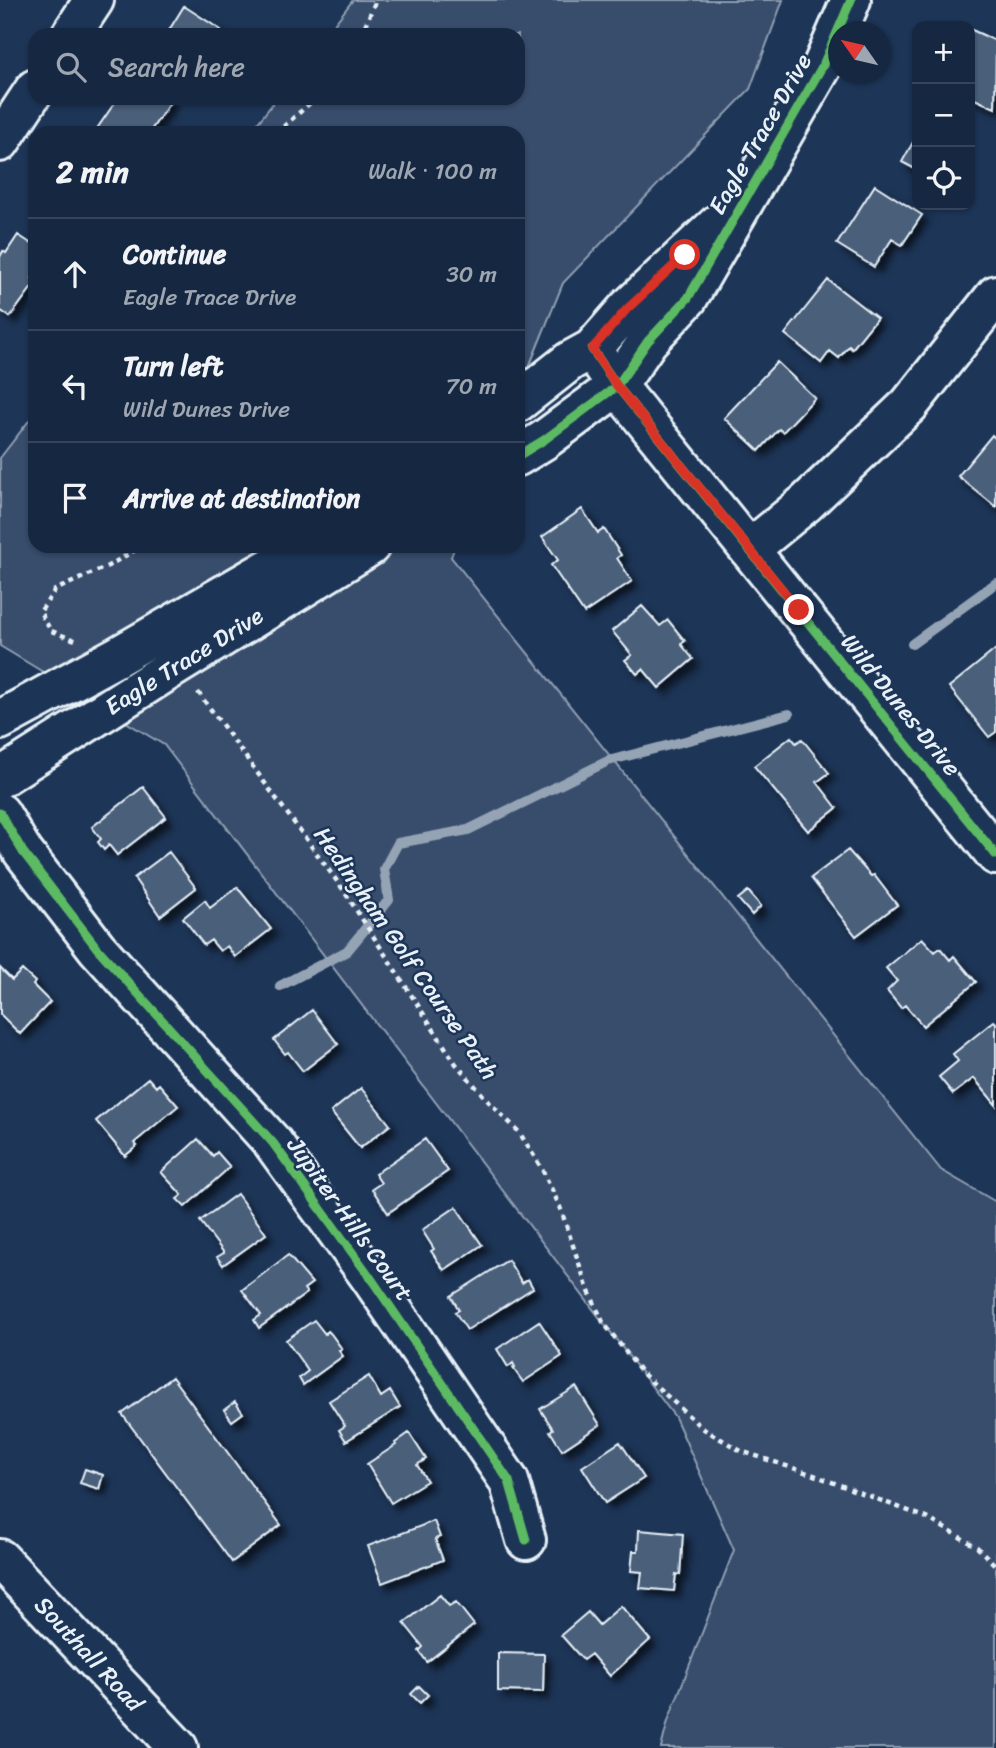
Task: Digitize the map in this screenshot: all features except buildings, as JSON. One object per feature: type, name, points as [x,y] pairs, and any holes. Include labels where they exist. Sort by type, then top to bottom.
[{"type":"street","points":[[76,28],[94,0]]},
{"type":"street","name":"Eagle Trace Drive","points":[[525,452],[617,386],[649,341],[688,298],[823,65],[851,0]]},
{"type":"street","points":[[0,142],[28,100]]},
{"type":"street","name":"Eagle Trace Drive","points":[[525,396],[570,361],[592,349],[627,309],[747,198]]},
{"type":"street","points":[[750,549],[806,503],[909,405],[996,295]]},
{"type":"street","name":"Wild Dunes Drive","points":[[592,349],[617,386],[750,549],[990,836]]},
{"type":"street","name":"Eagle Trace Drive","points":[[0,720],[118,656],[296,553]]},
{"type":"street","name":"Eagle Trace Drive","points":[[0,779],[359,553]]},
{"type":"street","name":"Jupiter Hills Court","points":[[0,813],[23,852],[97,948],[273,1143],[370,1277],[509,1482],[526,1540]]},
{"type":"street","name":"Southall Road","points":[[0,1559],[178,1748]]},
{"type":"path","points":[[364,28],[376,0]]},
{"type":"path","points":[[284,126],[308,105]]},
{"type":"path","points":[[76,640],[51,631],[40,612],[55,590],[130,553]]},
{"type":"shaded area","points":[[353,0],[783,0],[750,89],[563,283],[525,377],[525,126],[255,126],[272,105],[525,105],[525,28],[331,28]]},
{"type":"shaded area","points":[[28,422],[28,553],[452,553],[451,557],[941,1170],[996,1202],[996,1748],[661,1748],[668,1721],[734,1550],[675,1417],[164,745],[0,646],[0,458]]},
{"type":"waterway","points":[[912,644],[996,583]]},
{"type":"waterway","points":[[280,986],[347,951],[389,900],[384,869],[398,843],[468,830],[608,761],[789,714]]},
{"type":"cycle path","points":[[525,452],[617,386],[648,341],[688,298],[823,65],[851,0]]},
{"type":"cycle path","points":[[592,349],[617,386],[996,855]]},
{"type":"cycle path","points":[[0,813],[23,852],[97,948],[273,1143],[370,1277],[509,1481],[526,1540]]},
{"type":"route","points":[[685,255],[627,309],[592,349],[617,386],[799,610]]}]
